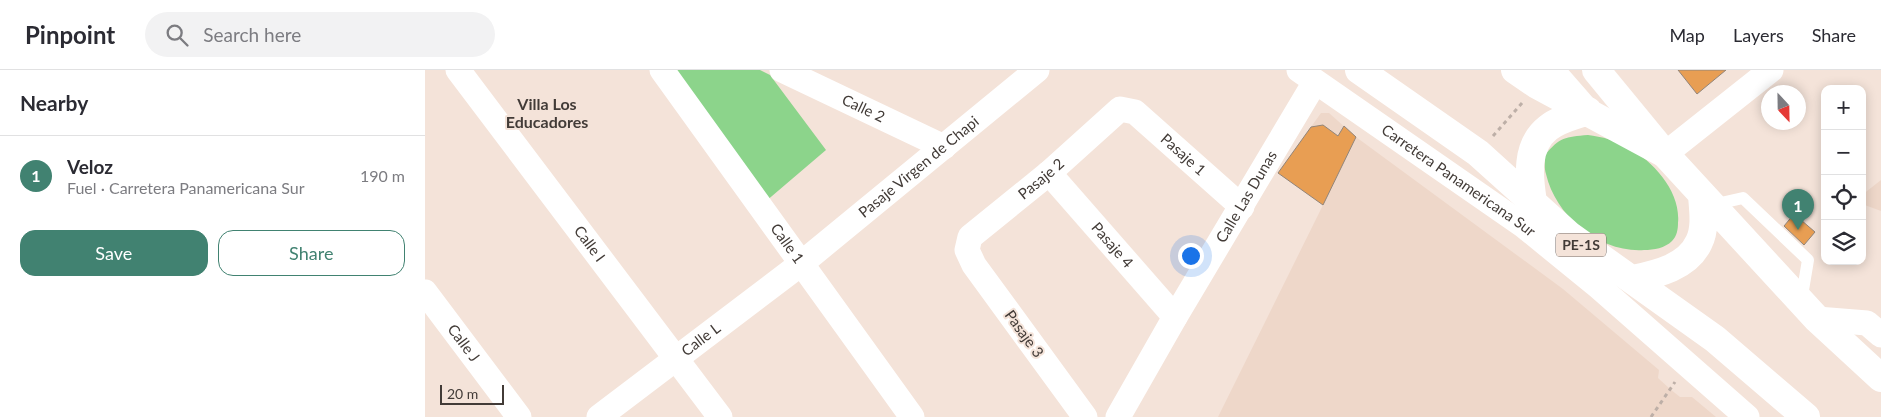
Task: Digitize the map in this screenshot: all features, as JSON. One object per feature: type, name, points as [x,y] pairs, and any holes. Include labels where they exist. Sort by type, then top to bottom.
[{"type":"main road","name":"Carretera Panamericana Sur","points":[[1359,70],[1478,153],[1569,235],[1715,339],[1806,417]]},
{"type":"main road","points":[[1515,70],[1545,78],[1588,111],[1665,154]]},
{"type":"main road","points":[[1595,70],[1611,86],[1665,154],[1809,310],[1881,378]]},
{"type":"main road","points":[[1533,202],[1529,179],[1530,160],[1537,141],[1547,128],[1588,111]]},
{"type":"main road","points":[[1633,279],[1655,274],[1673,267],[1690,256],[1699,242],[1707,200]]},
{"type":"street","name":"Calle I","points":[[458,70],[720,417]]},
{"type":"street","name":"Calle 1","points":[[662,70],[912,417]]},
{"type":"street","name":"Calle 2","points":[[782,70],[943,147]]},
{"type":"street","name":"Pasaje Virgen de Chapi","points":[[802,264],[1037,70]]},
{"type":"street","points":[[1665,154],[1771,70]]},
{"type":"street","name":"Calle Las Dunas","points":[[1127,414],[1175,318],[1242,207],[1307,76]]},
{"type":"street","name":"Carretera Panamericana Sur","points":[[1307,76],[1524,226],[1599,287],[1747,417]]},
{"type":"street","name":"Pasaje 1","points":[[1120,109],[1135,112],[1242,207]]},
{"type":"street","name":"Pasaje 2","points":[[967,250],[970,237],[1049,173],[1120,109]]},
{"type":"street","name":"Pasaje 4","points":[[1049,173],[1175,318]]},
{"type":"street","name":"Pasaje 3","points":[[967,250],[974,265],[1085,417]]},
{"type":"street","name":"Calle L","points":[[599,417],[802,264]]},
{"type":"street","name":"Calle J","points":[[425,292],[519,417]]},
{"type":"street","points":[[1809,310],[1867,322],[1881,335]]},
{"type":"path","points":[[1478,153],[1545,78]]},
{"type":"path","points":[[1651,417],[1670,389],[1689,367]]},
{"type":"shaded area","points":[[1321,113],[1329,113],[1356,137],[1563,289],[1659,370],[1658,378],[1670,389],[1680,397],[1692,397],[1716,417],[1218,417],[1323,205],[1278,173]]},
{"type":"shaded area","points":[[1881,180],[1881,211],[1866,205],[1866,192]]},
{"type":"green space","points":[[667,70],[760,70],[770,75],[826,150],[765,202]]},
{"type":"green space","points":[[1588,135],[1614,141],[1628,147],[1656,169],[1664,179],[1675,200],[1678,211],[1677,232],[1674,239],[1669,243],[1659,248],[1648,250],[1628,249],[1612,245],[1596,239],[1582,229],[1559,204],[1551,190],[1546,174],[1545,155],[1563,139]]},
{"type":"building","points":[[1678,70],[1726,70],[1697,94]]},
{"type":"building","points":[[1323,125],[1338,136],[1344,126],[1356,137],[1323,205],[1278,173],[1311,127]]},
{"type":"building","points":[[1794,214],[1815,232],[1804,245],[1784,226]]},
{"type":"place","name":"Veloz","points":[[1798,230]]},
{"type":"district","name":"Villa Los Educadores","points":[[547,113]]}]
